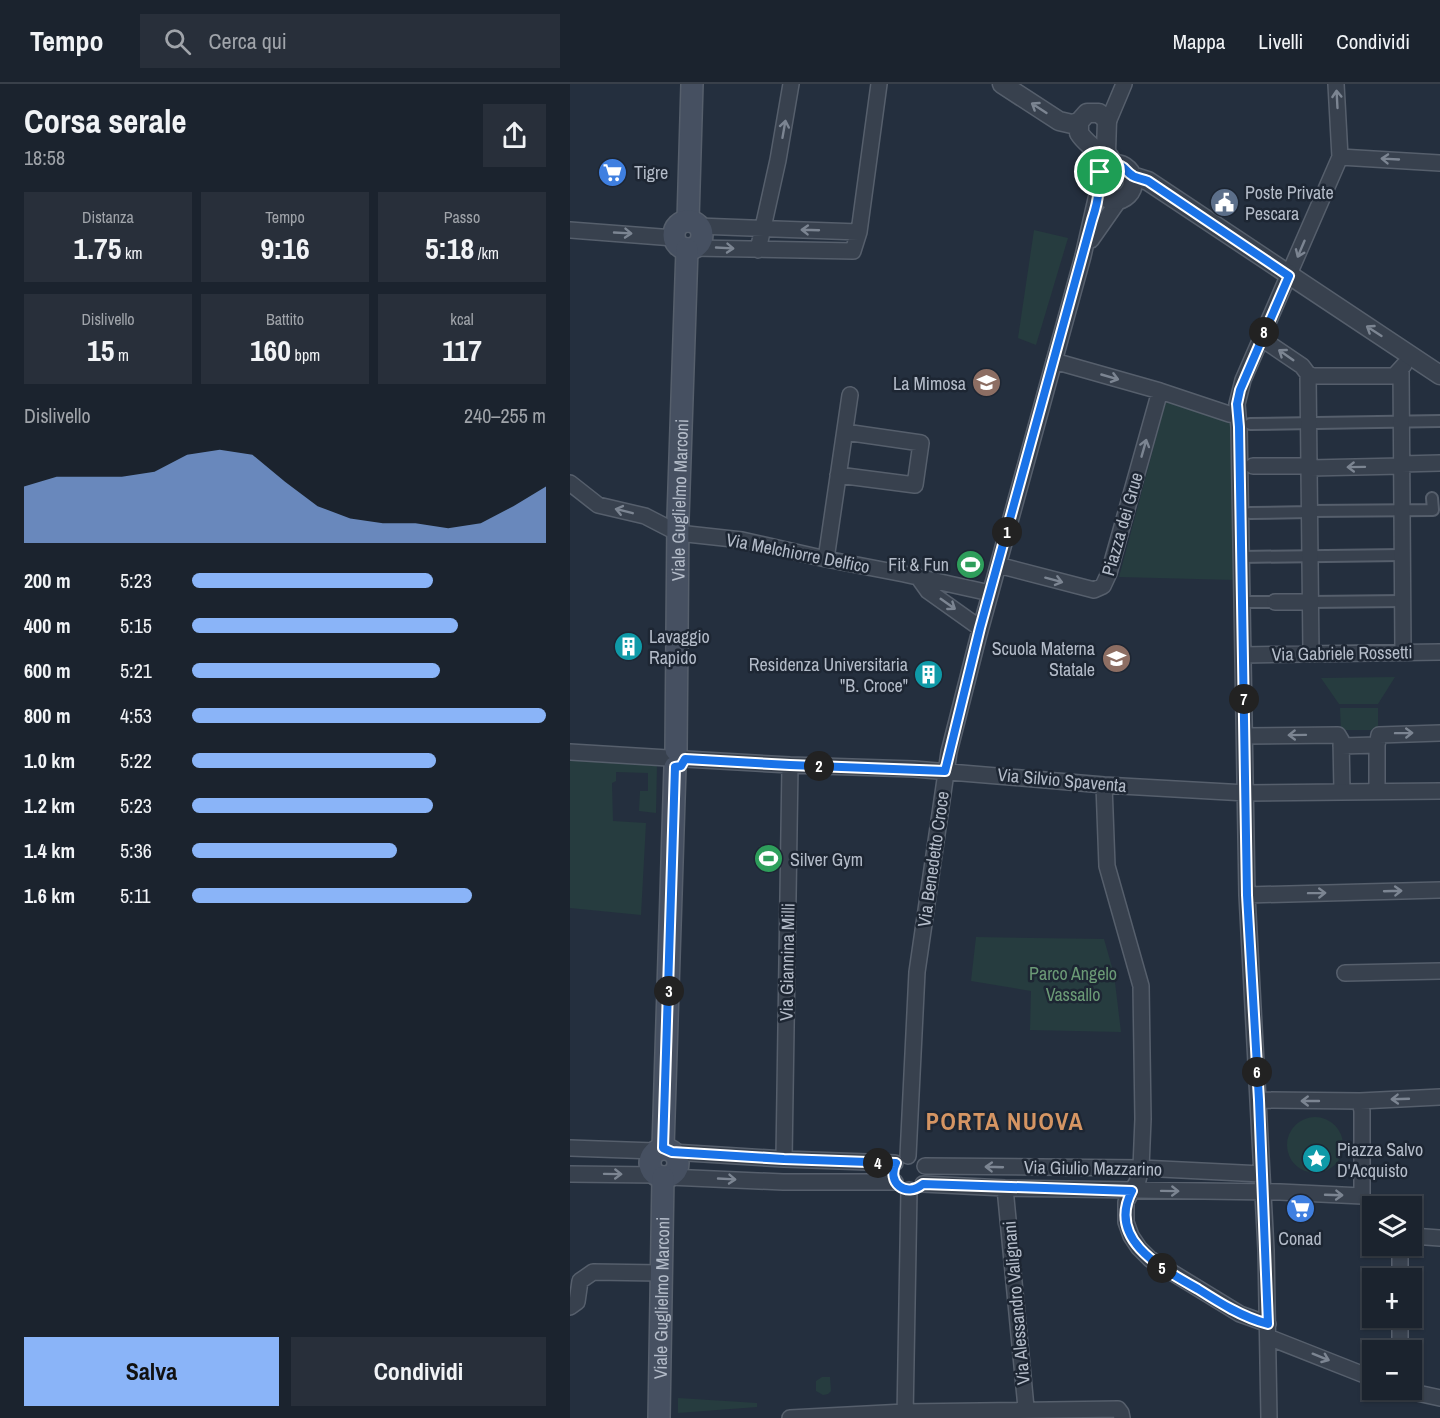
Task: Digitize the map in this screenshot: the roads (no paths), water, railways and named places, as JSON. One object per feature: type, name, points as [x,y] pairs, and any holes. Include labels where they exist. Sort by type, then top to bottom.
[{"type":"main road","points":[[685,245],[677,226],[693,223],[692,84]]},
{"type":"main road","name":"Viale Guglielmo Marconi","points":[[659,1418],[663,1176],[675,1172],[678,1165],[677,1158],[664,1150],[676,758],[678,533],[685,245]]},
{"type":"street","points":[[758,250],[791,84]]},
{"type":"street","points":[[570,230],[685,245],[758,250],[853,251],[859,232],[879,84]]},
{"type":"street","points":[[1002,84],[1020,90],[1059,122],[1072,124],[1093,119]]},
{"type":"street","points":[[1269,1418],[1263,1192],[1247,895],[1244,654],[1240,557],[1244,419],[1237,404],[1240,390],[1340,157],[1336,84]]},
{"type":"street","points":[[1104,175],[1125,167],[1132,176],[1131,191],[1119,200],[1107,199],[1098,154],[1079,133],[1123,87]]},
{"type":"street","points":[[1093,119],[1106,152],[1104,175]]},
{"type":"street","points":[[1340,157],[1440,163]]},
{"type":"street","name":"Via Benedetto Croce","points":[[902,1160],[917,972],[945,771],[980,628],[1104,175]]},
{"type":"street","points":[[1132,176],[1148,181],[1289,276],[1406,362],[1440,375]]},
{"type":"street","name":"Via Benedetto Croce","points":[[1083,256],[1093,237],[1119,200]]},
{"type":"street","points":[[693,223],[859,232]]},
{"type":"street","points":[[1262,339],[1302,366],[1308,374],[1314,376],[1394,376],[1406,362]]},
{"type":"street","points":[[1053,361],[1160,391],[1244,419],[1309,423],[1440,421]]},
{"type":"street","points":[[1403,652],[1401,422],[1406,362]]},
{"type":"street","points":[[1308,374],[1311,654]]},
{"type":"street","name":"Piazza dei Grue","points":[[998,565],[1094,590],[1103,586],[1109,573],[1160,391]]},
{"type":"street","points":[[826,560],[850,394]]},
{"type":"street","points":[[838,475],[915,485],[921,443],[845,432]]},
{"type":"street","points":[[1253,466],[1310,467],[1440,463]]},
{"type":"street","points":[[570,483],[598,505],[645,516],[678,533]]},
{"type":"street","points":[[1250,513],[1432,510],[1432,498]]},
{"type":"street","name":"Via Melchiorre Delfico","points":[[678,533],[742,540],[826,560],[990,593]]},
{"type":"street","points":[[1240,557],[1402,555]]},
{"type":"street","points":[[911,576],[980,628]]},
{"type":"street","points":[[1241,602],[1403,601]]},
{"type":"street","name":"Via Gabriele Rossetti","points":[[1244,654],[1440,652]]},
{"type":"street","points":[[1377,791],[1377,739],[1381,734],[1440,733]]},
{"type":"street","points":[[1245,736],[1334,735],[1340,737],[1342,791]]},
{"type":"street","points":[[1341,746],[1377,745]]},
{"type":"street","name":"Via Silvio Spaventa","points":[[570,752],[790,765],[945,771],[1104,785],[1246,793],[1440,790]]},
{"type":"street","name":"Via Giannina Milli","points":[[784,1159],[790,765]]},
{"type":"street","points":[[1104,785],[1107,866],[1142,986],[1141,1168],[1126,1202],[1126,1222],[1131,1236],[1138,1248],[1157,1264],[1268,1331],[1362,1373]]},
{"type":"street","points":[[1247,895],[1440,890]]},
{"type":"street","points":[[1346,972],[1440,971]]},
{"type":"street","points":[[1259,1100],[1360,1101],[1440,1097]]},
{"type":"street","points":[[1263,1192],[1362,1196],[1360,1101]]},
{"type":"street","points":[[570,1148],[664,1150],[784,1159],[902,1160],[918,1158],[925,1166],[926,1175],[909,1186]]},
{"type":"street","points":[[902,1160],[892,1173],[909,1186]]},
{"type":"street","name":"Via Giulio Mazzarino","points":[[925,1166],[1141,1168],[1262,1174]]},
{"type":"street","name":"Via Giulio Mazzarino","points":[[570,1174],[909,1186],[1263,1192]]},
{"type":"street","points":[[905,1415],[909,1186]]},
{"type":"street","name":"Via Alessandro Valignani","points":[[1005,1188],[1026,1414]]},
{"type":"street","points":[[1422,1237],[1440,1238]]},
{"type":"street","points":[[570,1308],[577,1302],[580,1281],[593,1272],[661,1273]]},
{"type":"street","points":[[1422,1394],[1440,1398]]},
{"type":"street","points":[[790,1418],[1026,1414],[1118,1409],[1122,1418]]},
{"type":"place","name":"Tigre","points":[[613,172]]},
{"type":"place","name":"Poste Private Pescara","points":[[1224,202]]},
{"type":"place","name":"La Mimosa","points":[[987,383]]},
{"type":"place","name":"Fit & Fun","points":[[970,564]]},
{"type":"place","name":"Lavaggio Rapido","points":[[628,646]]},
{"type":"place","name":"Scuola Materna Statale","points":[[1116,658]]},
{"type":"place","name":"Residenza Universitaria \"B. Croce\"","points":[[929,674]]},
{"type":"place","name":"Silver Gym","points":[[769,859]]},
{"type":"place","name":"Piazza Salvo D'Acquisto","points":[[1316,1159]]},
{"type":"place","name":"Conad","points":[[1300,1209]]},
{"type":"district","name":"PORTA NUOVA","points":[[1005,1121]]},
{"type":"park label","name":"Parco Angelo Vassallo","points":[[1073,983]]}]
